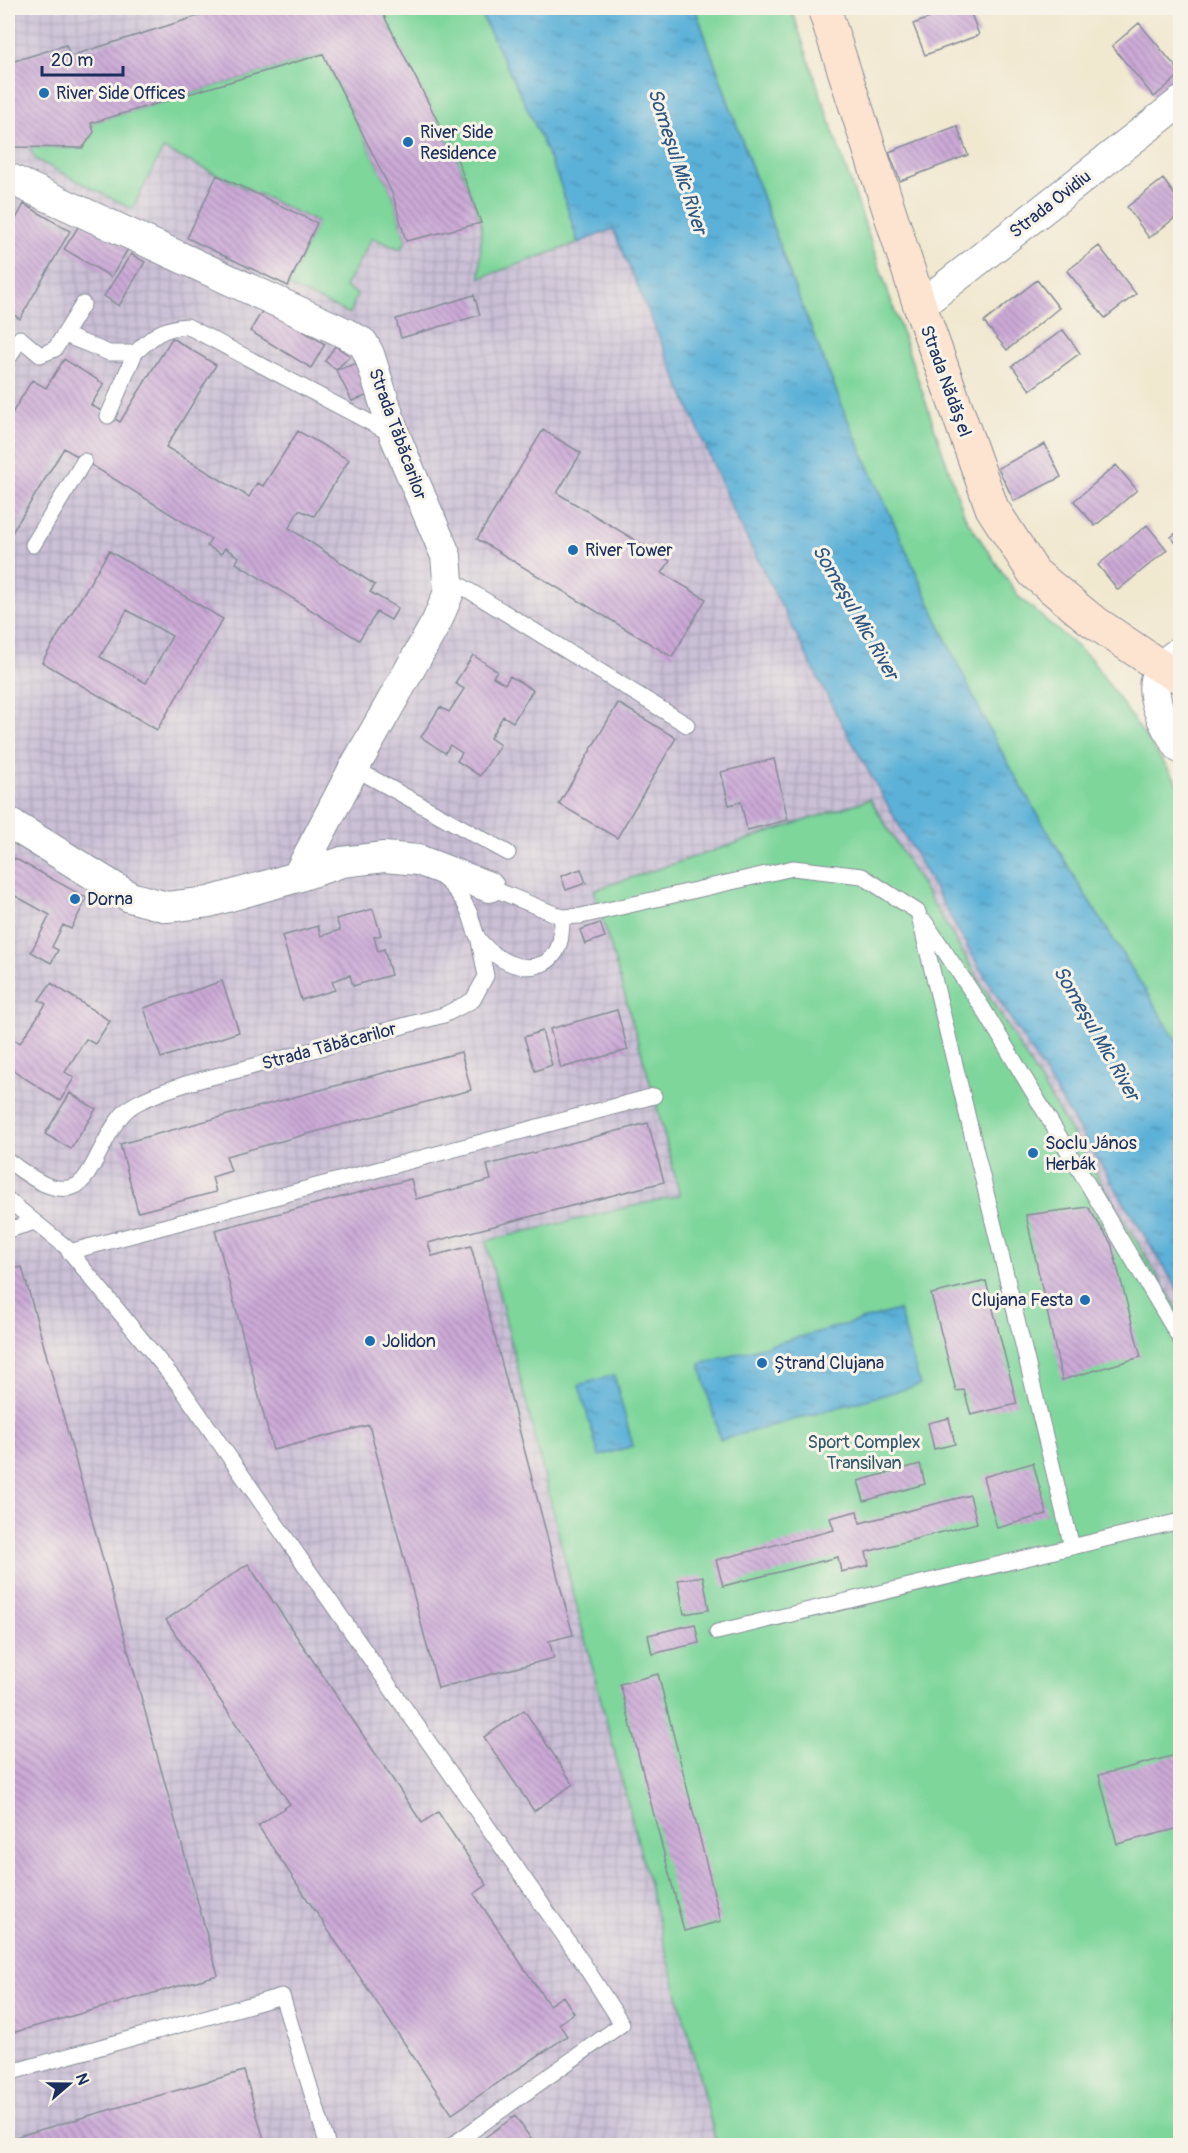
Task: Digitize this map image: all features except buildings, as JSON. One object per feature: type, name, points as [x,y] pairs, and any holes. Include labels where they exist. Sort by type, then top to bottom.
[{"type":"street","name":"Strada Nădășel","points":[[824,8],[920,306],[992,508],[1034,573],[1090,619],[1174,665]]},
{"type":"street","name":"Strada Ovidiu","points":[[920,306],[1180,102]]},
{"type":"street","name":"Strada Tăbăcarilor","points":[[8,178],[343,332],[363,343],[369,354],[395,436],[446,556],[449,592],[437,621],[354,768],[297,877]]},
{"type":"street","points":[[1174,665],[1155,677],[1154,693],[1160,712],[1180,748]]},
{"type":"street","points":[[8,822],[130,897],[167,907],[209,902],[342,862],[384,857],[418,860],[489,887]]},
{"type":"lane","points":[[8,360],[14,335],[40,355],[55,349],[83,304]]},
{"type":"lane","points":[[108,416],[135,353],[155,334],[170,328],[187,326],[395,436]]},
{"type":"lane","points":[[64,335],[108,353],[135,353]]},
{"type":"lane","points":[[33,545],[84,461]]},
{"type":"lane","points":[[447,577],[687,725]]},
{"type":"lane","points":[[354,768],[508,853]]},
{"type":"lane","name":"Strada Tăbăcarilor","points":[[8,1161],[46,1186],[58,1189],[77,1186],[83,1182],[111,1128],[125,1111],[136,1103],[179,1087],[444,1015],[473,1000],[486,976],[479,940],[469,910],[442,878],[418,860]]},
{"type":"lane","points":[[489,887],[562,917],[581,916],[793,868],[862,876],[918,912],[984,1010],[1180,1339]]},
{"type":"lane","points":[[918,912],[1072,1547]]},
{"type":"lane","points":[[479,940],[503,960],[518,967],[533,968],[549,962],[559,948],[562,917]]},
{"type":"lane","points":[[69,1252],[654,1096]]},
{"type":"lane","points":[[8,1200],[66,1246],[179,1385],[583,1963],[622,2024],[450,2145]]},
{"type":"lane","points":[[8,1230],[35,1222]]},
{"type":"lane","points":[[717,1632],[1180,1521]]},
{"type":"lane","points":[[8,2073],[282,1996],[328,2145]]},
{"type":"shaded area","points":[[8,8],[478,8],[560,183],[578,242],[613,229],[733,511],[838,717],[979,967],[1180,1293],[1180,2145],[8,2146]]},
{"type":"green space","points":[[380,8],[478,8],[532,118],[560,183],[578,243],[480,278],[481,223],[458,161]]},
{"type":"green space","points":[[695,8],[791,8],[965,517],[1019,597],[1091,659],[1180,786],[1180,1046],[1081,888],[1025,793],[989,729],[948,644],[847,418],[794,286]]},
{"type":"green space","points":[[323,54],[393,195],[406,241],[400,249],[372,238],[345,287],[357,294],[350,314],[288,286],[317,222],[163,149],[132,209],[35,159],[30,147],[83,148],[93,132],[91,123]]},
{"type":"green space","name":"Sport Complex Transilvan","points":[[870,799],[1180,1313],[1180,2145],[717,2145],[581,1624],[486,1241],[680,1195],[654,1096],[594,890]]},
{"type":"water","name":"Someşul Mic River","points":[[478,8],[695,8],[794,286],[847,418],[948,644],[989,729],[1025,793],[1081,888],[1180,1046],[1180,1293],[979,967],[838,717],[733,511],[613,229],[578,243],[560,183],[532,118]]},
{"type":"water","points":[[899,1310],[920,1385],[720,1440],[700,1364]]},
{"type":"water","points":[[614,1375],[633,1446],[599,1456],[579,1385]]},
{"type":"place","name":"River Side Offices","points":[[44,93]]},
{"type":"place","name":"River Side Residence","points":[[408,142]]},
{"type":"place","name":"River Tower","points":[[573,550]]},
{"type":"place","name":"Dorna","points":[[75,899]]},
{"type":"place","name":"Soclu János Herbák","points":[[1033,1153]]},
{"type":"place","name":"Clujana Festa","points":[[1085,1300]]},
{"type":"place","name":"Jolidon","points":[[370,1341]]},
{"type":"place","name":"Ștrand Clujana","points":[[762,1363]]}]
